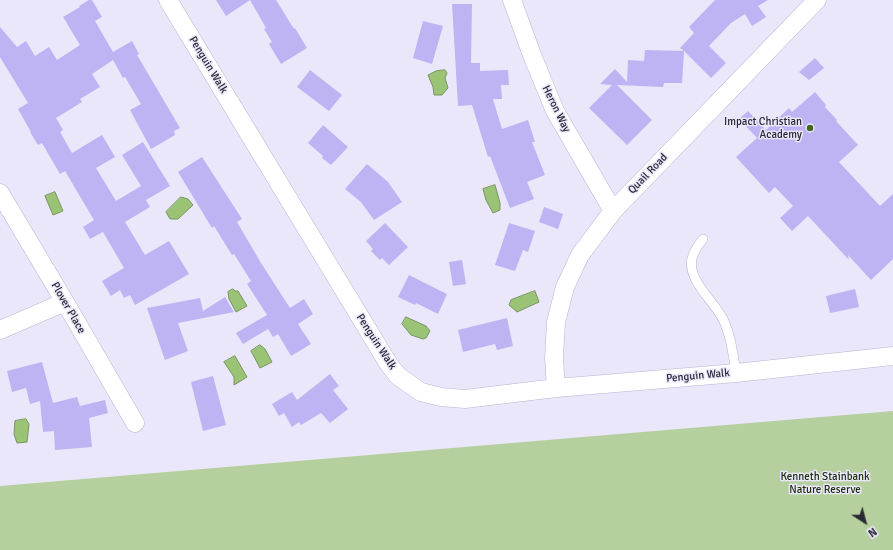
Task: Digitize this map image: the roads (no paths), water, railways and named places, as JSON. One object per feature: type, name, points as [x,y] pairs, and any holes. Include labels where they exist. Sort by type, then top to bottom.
[{"type":"street","name":"Penguin Walk","points":[[168,0],[388,363],[398,376],[422,392],[441,397],[464,399],[556,388],[736,373],[893,356]]},
{"type":"street","name":"Heron Way","points":[[512,0],[532,56],[555,110],[613,211]]},
{"type":"street","name":"Quail Road","points":[[556,388],[554,358],[556,322],[565,287],[580,255],[613,211],[817,0]]},
{"type":"street","name":"Plover Place","points":[[0,193],[135,423]]},
{"type":"street","points":[[0,330],[65,302]]},
{"type":"lane","points":[[703,239],[693,255],[691,265],[694,276],[701,289],[722,317],[731,341],[736,373]]},
{"type":"place","name":"Impact Christian Academy","points":[[810,128]]},
{"type":"park label","name":"Kenneth Stainbank Nature Reserve","points":[[825,483]]}]
